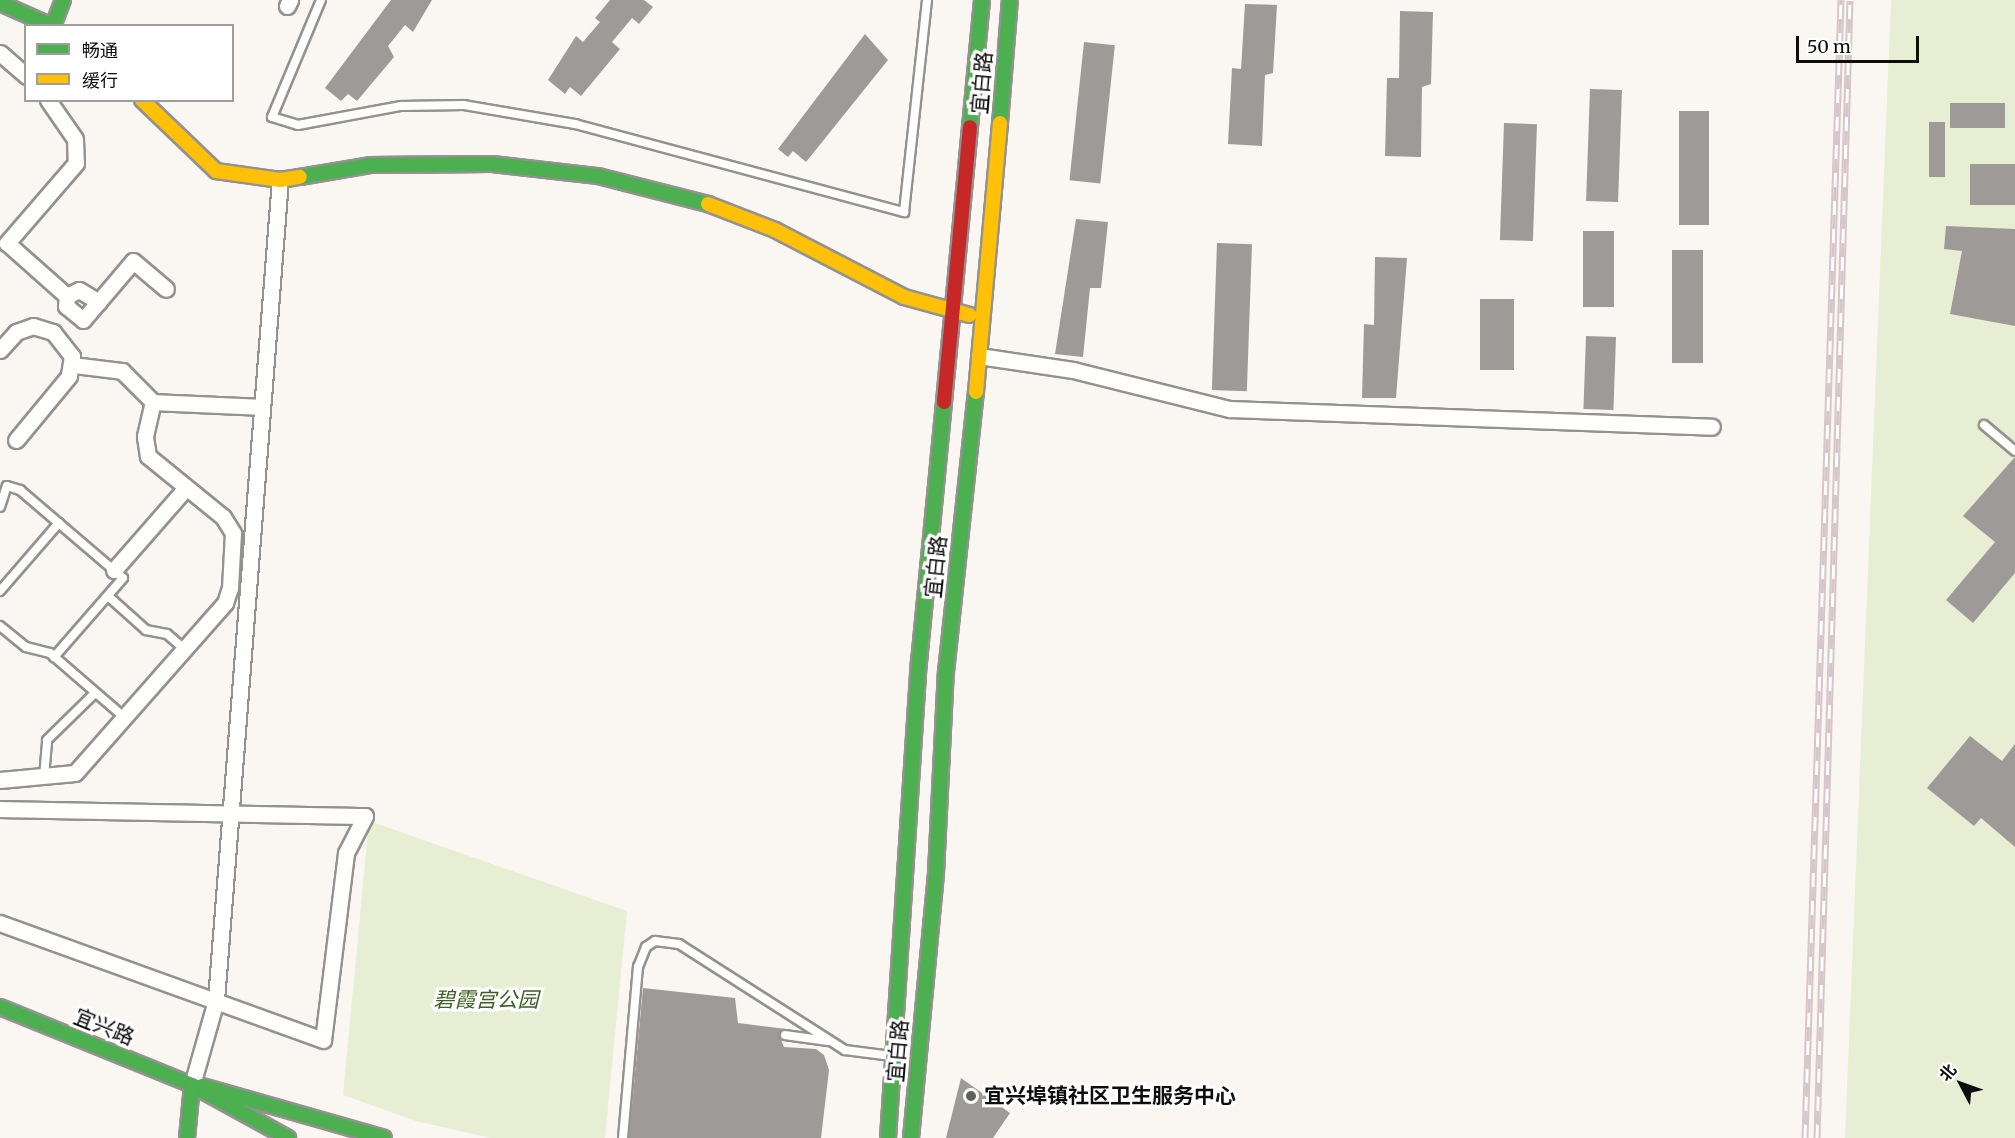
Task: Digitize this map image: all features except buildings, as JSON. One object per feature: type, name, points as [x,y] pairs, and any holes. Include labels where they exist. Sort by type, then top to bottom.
[{"type":"street","points":[[54,24],[63,0]]},
{"type":"street","points":[[888,1138],[919,662],[956,312],[982,0]]},
{"type":"street","name":"宜白路","points":[[911,1138],[936,873],[946,672],[984,318],[1010,0]]},
{"type":"street","points":[[0,3],[48,24]]},
{"type":"street","points":[[0,53],[24,74]]},
{"type":"street","points":[[49,102],[75,139],[76,163],[7,243],[67,296]]},
{"type":"street","points":[[144,102],[216,171],[280,180],[369,165],[492,164],[598,176],[715,206],[775,231],[904,297],[984,318]]},
{"type":"street","points":[[187,1138],[192,1085],[216,1000],[233,813],[280,180]]},
{"type":"street","points":[[67,296],[66,306],[83,320],[133,261],[166,289]]},
{"type":"street","points":[[67,296],[79,290],[99,302]]},
{"type":"street","points":[[58,336],[76,315]]},
{"type":"street","points":[[0,350],[16,332],[33,326],[58,336],[73,365]]},
{"type":"street","points":[[979,356],[1073,370],[1230,409],[1712,427]]},
{"type":"street","points":[[73,365],[122,371],[153,402],[262,407]]},
{"type":"street","points":[[15,440],[73,365]]},
{"type":"street","points":[[0,780],[75,772],[225,603],[233,533],[223,517],[185,489],[148,456],[145,436],[153,402]]},
{"type":"street","points":[[114,570],[185,489]]},
{"type":"street","points":[[0,809],[365,816],[346,853],[328,1035],[316,1039],[216,1000],[0,923]]},
{"type":"street","name":"宜兴路","points":[[0,1007],[192,1085],[288,1138]]},
{"type":"street","name":"宜兴路","points":[[192,1085],[227,1089],[296,1116],[384,1138]]},
{"type":"lane","points":[[321,0],[272,117],[298,125],[401,106],[496,110],[575,124],[904,212],[927,0]]},
{"type":"lane","points":[[1984,425],[2015,451]]},
{"type":"lane","points":[[0,507],[7,486],[20,490],[123,578],[54,657]]},
{"type":"lane","points":[[0,591],[59,523]]},
{"type":"lane","points":[[108,596],[146,630],[167,634],[184,649]]},
{"type":"lane","points":[[0,626],[26,647],[54,657],[124,718]]},
{"type":"lane","points":[[44,777],[47,740],[95,693]]},
{"type":"lane","points":[[623,1138],[638,967],[646,947],[655,942],[679,944],[845,1050],[894,1056]]},
{"type":"lane","points":[[785,1035],[832,1043]]},
{"type":"green space","points":[[1891,0],[2015,0],[2015,1138],[1845,1138]]},
{"type":"green space","name":"碧霞宫公园","points":[[369,821],[627,911],[605,1138],[491,1138],[416,1121],[343,1095]]},
{"type":"railway","points":[[1805,1138],[1841,0]]},
{"type":"railway","points":[[1817,1138],[1850,0]]},
{"type":"traffic: fast","points":[[54,24],[63,0]]},
{"type":"traffic: fast","points":[[970,127],[982,0]]},
{"type":"traffic: fast","points":[[1000,123],[1010,0]]},
{"type":"traffic: fast","points":[[0,3],[47,24]]},
{"type":"traffic: fast","points":[[300,177],[370,165],[492,164],[598,176],[708,204]]},
{"type":"traffic: fast","points":[[911,1138],[936,873],[946,672],[976,392]]},
{"type":"traffic: fast","points":[[888,1138],[919,662],[944,402]]},
{"type":"traffic: fast","points":[[0,1007],[192,1085],[288,1138]]},
{"type":"traffic: fast","points":[[187,1138],[192,1085]]},
{"type":"traffic: fast","points":[[202,1086],[384,1138]]},
{"type":"traffic: slow","points":[[144,102],[216,171],[280,180],[300,177]]},
{"type":"traffic: slow","points":[[976,392],[1000,123]]},
{"type":"traffic: slow","points":[[708,204],[775,230],[904,297],[970,315]]},
{"type":"traffic: jam","points":[[944,402],[970,127]]},
{"type":"place","name":"宜兴埠镇社区卫生服务中心","points":[[971,1096]]}]
